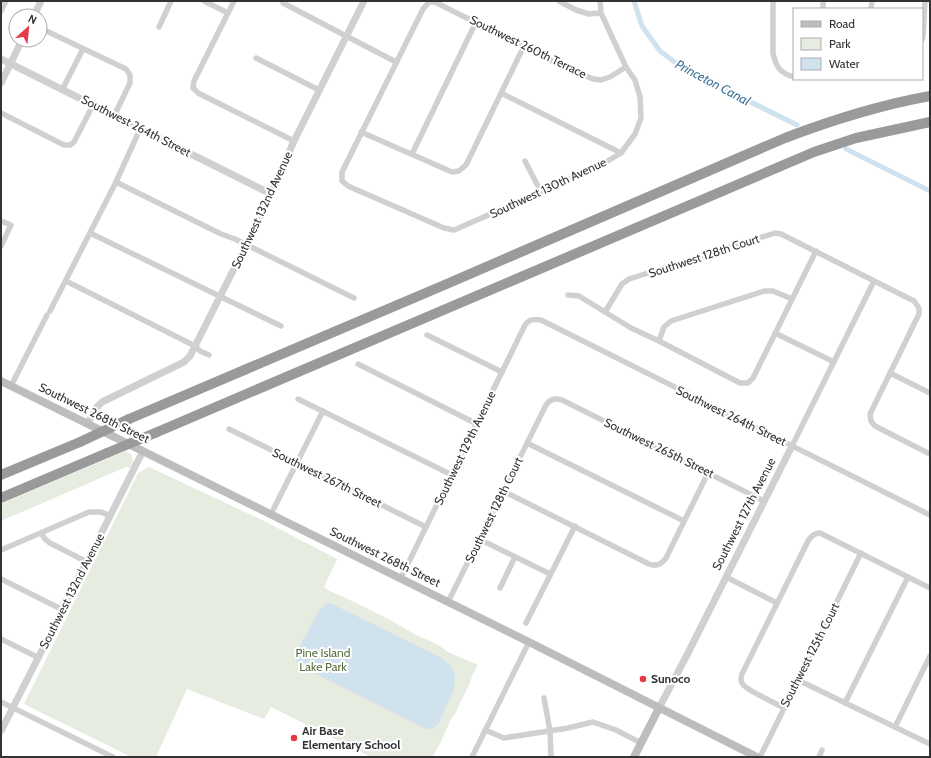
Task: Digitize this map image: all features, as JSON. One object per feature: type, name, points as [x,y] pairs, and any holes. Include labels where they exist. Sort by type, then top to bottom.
[{"type":"highway","points":[[1,475],[785,138],[825,123],[886,105],[930,96]]},
{"type":"highway","points":[[1,498],[460,304],[814,152],[856,138],[930,122]]},
{"type":"main road","name":"Southwest 268th Street","points":[[1,381],[529,642],[757,757]]},
{"type":"main road","name":"Southwest 127th Avenue","points":[[634,757],[659,708]]},
{"type":"street","points":[[1,11],[6,1]]},
{"type":"street","points":[[159,27],[172,1]]},
{"type":"street","points":[[204,1],[228,13]]},
{"type":"street","points":[[234,1],[194,81],[193,88],[198,93],[294,141]]},
{"type":"street","name":"Southwest 132nd Avenue","points":[[88,423],[96,408],[102,402],[184,362],[190,356],[271,194],[294,141],[364,1]]},
{"type":"street","points":[[559,1],[576,10],[589,14],[601,13]]},
{"type":"street","name":"Southwest 130th Avenue","points":[[362,132],[342,172],[342,181],[348,186],[430,222],[444,228],[454,230],[606,162],[620,152],[635,134],[641,118],[640,97],[635,80],[626,67],[601,13],[600,1]]},
{"type":"street","points":[[773,1],[773,53],[776,63],[783,72],[793,77]]},
{"type":"street","points":[[923,37],[925,1]]},
{"type":"street","points":[[429,2],[423,9],[362,132],[452,172],[459,171],[466,165],[524,46]]},
{"type":"street","name":"Southwest 260th Terrace","points":[[429,2],[435,2],[558,64],[593,79],[601,80],[610,77],[626,67]]},
{"type":"street","points":[[283,3],[396,62]]},
{"type":"street","points":[[412,154],[476,22]]},
{"type":"street","points":[[48,32],[126,69],[130,75],[130,83],[114,116]]},
{"type":"street","points":[[1,83],[18,48]]},
{"type":"street","points":[[62,90],[83,49]]},
{"type":"street","points":[[256,58],[319,90]]},
{"type":"street","name":"Southwest 264th Street","points":[[1,59],[271,194]]},
{"type":"street","points":[[501,94],[620,152]]},
{"type":"street","points":[[1,114],[64,145],[74,142],[93,105]]},
{"type":"street","points":[[11,386],[90,234],[140,129]]},
{"type":"street","points":[[525,161],[541,192]]},
{"type":"street","points":[[116,182],[221,234],[246,244],[354,298]]},
{"type":"street","points":[[1,221],[11,225],[1,246]]},
{"type":"street","name":"Southwest 128th Court","points":[[605,312],[622,284],[629,279],[775,233],[781,234],[914,301],[919,308],[919,314],[890,373]]},
{"type":"street","points":[[90,234],[281,326]]},
{"type":"street","points":[[568,295],[579,296],[631,328],[740,383],[748,383],[753,378],[816,251]]},
{"type":"street","points":[[66,281],[195,346],[209,355]]},
{"type":"street","name":"Southwest 127th Avenue","points":[[659,708],[874,281]]},
{"type":"street","points":[[658,341],[664,327],[671,321],[764,291],[773,291],[792,299]]},
{"type":"street","name":"Southwest 264th Street","points":[[532,320],[541,320],[930,515]]},
{"type":"street","name":"Southwest 129th Avenue","points":[[400,578],[527,323],[532,320]]},
{"type":"street","points":[[775,333],[834,362]]},
{"type":"street","points":[[427,334],[502,372]]},
{"type":"street","points":[[358,364],[477,424]]},
{"type":"street","points":[[930,393],[890,373],[870,414],[870,421],[875,426],[930,454]]},
{"type":"street","points":[[298,399],[452,475]]},
{"type":"street","name":"Southwest 128th Court","points":[[448,602],[546,405],[552,400]]},
{"type":"street","name":"Southwest 265th Street","points":[[552,400],[562,400],[764,501]]},
{"type":"street","points":[[271,514],[323,411]]},
{"type":"street","name":"Southwest 267th Street","points":[[229,429],[426,527]]},
{"type":"street","points":[[527,443],[684,521]]},
{"type":"street","name":"Southwest 132nd Avenue","points":[[1,731],[143,451]]},
{"type":"street","points":[[503,491],[649,564],[658,565],[666,558],[708,473]]},
{"type":"street","points":[[1,550],[89,512],[99,512],[110,516]]},
{"type":"street","points":[[526,623],[575,526]]},
{"type":"street","points":[[41,533],[50,543],[86,562]]},
{"type":"street","points":[[784,708],[747,688],[741,683],[740,679],[810,537],[816,533],[820,533],[930,588]]},
{"type":"street","points":[[479,539],[550,574]]},
{"type":"street","name":"Southwest 125th Court","points":[[760,757],[861,553]]},
{"type":"street","points":[[500,588],[515,557]]},
{"type":"street","points":[[726,577],[777,603]]},
{"type":"street","points":[[845,703],[908,577]]},
{"type":"street","points":[[1,579],[63,610]]},
{"type":"street","points":[[1,639],[38,658]]},
{"type":"street","points":[[472,757],[529,642]]},
{"type":"street","points":[[896,727],[930,656]]},
{"type":"street","points":[[798,680],[930,744]]},
{"type":"street","points":[[544,698],[550,731],[552,757]]},
{"type":"street","points":[[1,702],[113,757]]},
{"type":"street","points":[[485,730],[504,738],[550,731],[593,722],[616,730],[641,743]]},
{"type":"street","points":[[819,757],[822,750]]},
{"type":"green space","points":[[126,451],[131,454],[133,461],[130,468],[126,467],[1,521],[1,504]]},
{"type":"green space","name":"Pine Island Lake Park","points":[[149,467],[264,521],[337,559],[324,587],[392,621],[418,636],[437,644],[448,652],[478,665],[433,756],[434,757],[371,757],[271,707],[264,719],[187,689],[156,757],[131,757],[24,704],[138,473]]},
{"type":"water","points":[[326,604],[332,604],[442,658],[450,665],[455,673],[454,689],[439,723],[433,728],[426,729],[304,668],[296,661],[297,652],[318,612]]},
{"type":"waterway","name":"Princeton Canal","points":[[634,1],[642,26],[660,51],[684,69],[797,125]]},
{"type":"waterway","name":"Princeton Canal","points":[[846,149],[930,191]]},
{"type":"place","name":"Sunoco","points":[[643,679]]},
{"type":"place","name":"Air Base Elementary School","points":[[294,738]]}]
